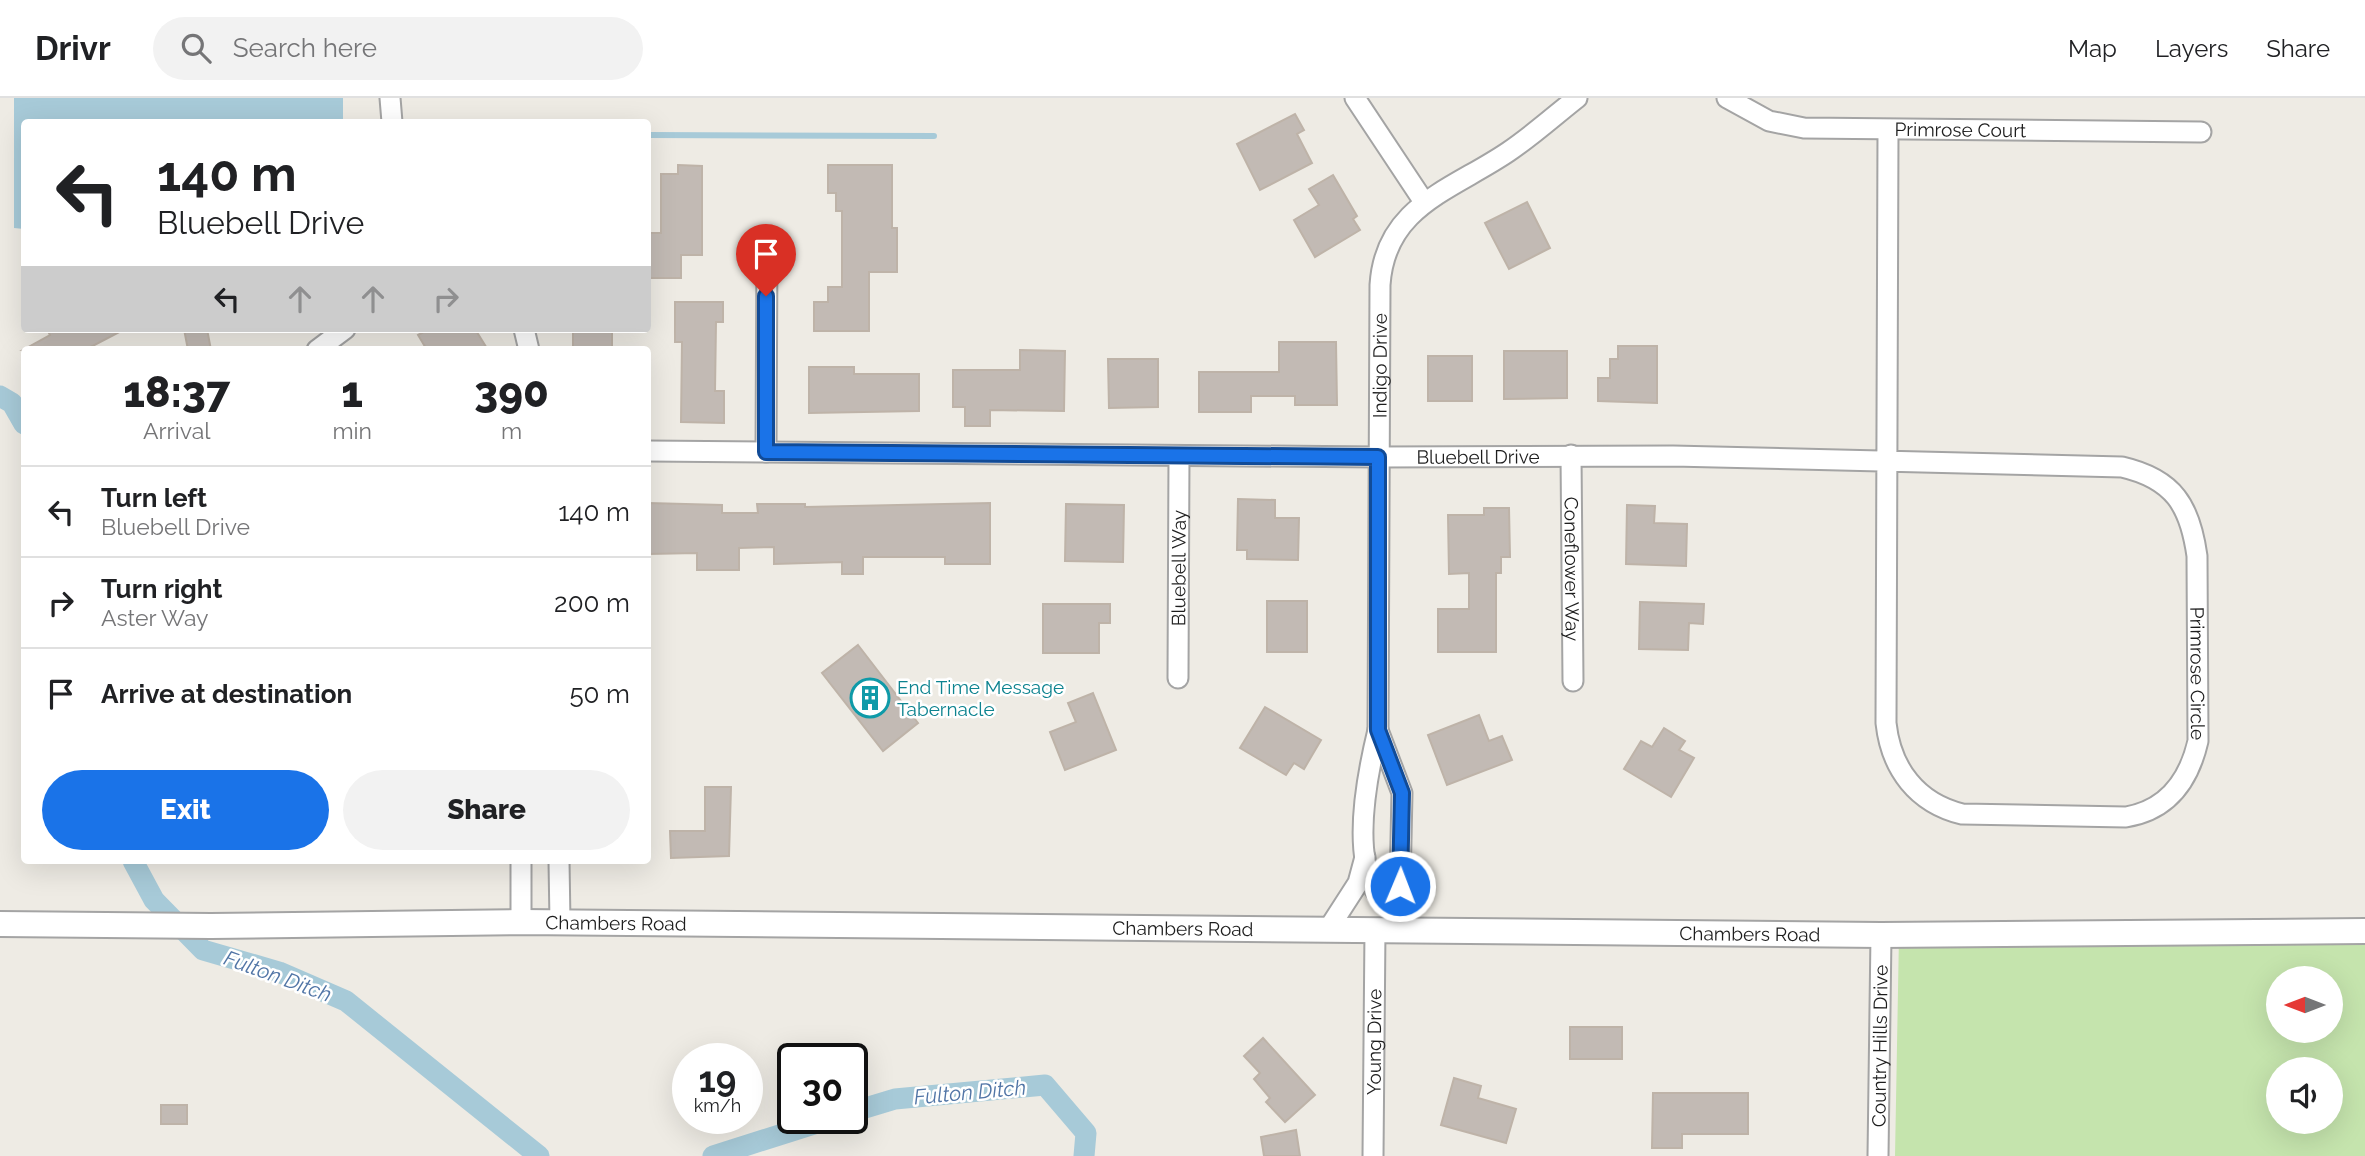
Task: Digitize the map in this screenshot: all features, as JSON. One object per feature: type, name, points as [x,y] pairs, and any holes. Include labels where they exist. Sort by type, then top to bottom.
[{"type":"street","points":[[390,98],[392,119]]},
{"type":"street","points":[[1355,98],[1424,202]]},
{"type":"street","name":"Indigo Drive","points":[[1365,856],[1365,781],[1378,730],[1378,457],[1383,256],[1395,232],[1424,202],[1509,151],[1577,98]]},
{"type":"street","name":"Primrose Court","points":[[1727,98],[1751,114],[1786,125],[1888,130],[2201,132]]},
{"type":"street","name":"Primrose Circle","points":[[1887,462],[2122,467],[2142,472],[2171,490],[2188,515],[2197,556],[2198,741],[2186,777],[2168,799],[2145,812],[2126,817],[1973,816],[1939,807],[1907,781],[1891,752],[1886,723],[1888,130]]},
{"type":"street","points":[[766,452],[767,245]]},
{"type":"street","points":[[322,346],[340,333]]},
{"type":"street","name":"Bluebell Drive","points":[[651,451],[1179,456],[1572,456],[1887,462]]},
{"type":"street","name":"Bluebell Way","points":[[1178,678],[1179,456]]},
{"type":"street","name":"Coneflower Way","points":[[1572,456],[1573,681]]},
{"type":"street","name":"Indigo Drive","points":[[1378,730],[1402,793],[1400,886],[1407,929]]},
{"type":"street","points":[[1329,928],[1358,883],[1365,856]]},
{"type":"street","points":[[1365,856],[1373,885],[1407,929]]},
{"type":"street","points":[[521,864],[521,922]]},
{"type":"street","points":[[559,864],[560,922]]},
{"type":"street","name":"Chambers Road","points":[[0,924],[211,926],[560,922],[1881,935],[2365,931]]},
{"type":"street","name":"Young Drive","points":[[1373,1156],[1375,929]]},
{"type":"street","name":"Country Hills Drive","points":[[1878,1156],[1881,935]]},
{"type":"green space","points":[[2365,928],[2365,1156],[1895,1156],[1899,935]]},
{"type":"water","points":[[14,98],[343,98],[343,119],[21,119],[21,229],[14,228]]},
{"type":"building","points":[[1295,114],[1304,130],[1297,134],[1312,163],[1260,190],[1237,144]]},
{"type":"building","points":[[678,165],[702,166],[702,255],[681,255],[681,278],[651,278],[651,233],[661,233],[661,174],[678,174]]},
{"type":"building","points":[[828,165],[892,165],[892,228],[897,228],[897,272],[869,272],[869,331],[814,331],[814,302],[828,302],[828,287],[842,287],[842,211],[836,211],[836,193],[828,193]]},
{"type":"building","points":[[1333,175],[1357,216],[1353,219],[1360,230],[1315,257],[1294,220],[1319,205],[1309,189]]},
{"type":"building","points":[[1527,202],[1550,248],[1509,269],[1485,223]]},
{"type":"building","points":[[675,302],[723,302],[723,322],[716,322],[715,391],[724,391],[724,423],[681,422],[682,342],[675,342]]},
{"type":"building","points":[[49,333],[117,333],[93,346],[30,346],[50,335]]},
{"type":"building","points":[[185,333],[208,333],[210,346],[187,346]]},
{"type":"building","points":[[477,333],[486,346],[425,346],[418,335]]},
{"type":"building","points":[[573,333],[612,333],[612,346],[573,346]]},
{"type":"building","points":[[1279,342],[1336,342],[1337,405],[1295,405],[1295,396],[1251,396],[1251,412],[1199,412],[1199,372],[1279,372]]},
{"type":"building","points":[[1618,346],[1657,346],[1657,403],[1598,401],[1598,378],[1610,378],[1610,359],[1618,359]]},
{"type":"building","points":[[1020,350],[1065,351],[1064,411],[990,410],[990,426],[965,426],[965,407],[953,407],[953,370],[1020,370]]},
{"type":"building","points":[[1504,351],[1567,351],[1567,398],[1504,399]]},
{"type":"building","points":[[1428,356],[1472,356],[1472,401],[1428,401]]},
{"type":"building","points":[[1108,359],[1158,359],[1158,407],[1109,408]]},
{"type":"building","points":[[809,367],[854,367],[854,374],[919,374],[919,411],[809,413]]},
{"type":"building","points":[[1238,499],[1275,500],[1275,518],[1299,518],[1298,560],[1247,559],[1247,550],[1237,550]]},
{"type":"building","points":[[651,503],[722,505],[722,513],[758,513],[757,504],[805,504],[805,507],[990,503],[990,564],[945,564],[945,557],[863,557],[863,574],[842,574],[842,562],[774,564],[774,547],[739,548],[739,570],[697,570],[697,553],[651,554]]},
{"type":"building","points":[[1066,504],[1124,505],[1123,562],[1065,561]]},
{"type":"building","points":[[1627,505],[1655,506],[1654,523],[1687,524],[1686,566],[1626,564]]},
{"type":"building","points":[[1484,508],[1509,508],[1510,557],[1501,557],[1501,573],[1496,573],[1496,652],[1438,652],[1438,609],[1469,609],[1469,573],[1449,574],[1448,515],[1484,515]]},
{"type":"building","points":[[1267,601],[1307,601],[1307,652],[1267,652]]},
{"type":"building","points":[[1640,602],[1704,604],[1703,624],[1689,623],[1688,650],[1639,649]]},
{"type":"building","points":[[1043,604],[1110,604],[1110,623],[1099,623],[1099,653],[1043,653]]},
{"type":"building","name":"End Time Message Tabernacle","points":[[858,645],[918,723],[883,751],[822,673]]},
{"type":"building","points":[[1093,693],[1116,750],[1065,770],[1050,732],[1076,722],[1068,703]]},
{"type":"building","points":[[1265,707],[1321,740],[1304,769],[1294,763],[1286,775],[1240,748]]},
{"type":"building","points":[[1479,715],[1489,741],[1502,736],[1512,760],[1447,785],[1428,735]]},
{"type":"building","points":[[1664,728],[1685,741],[1679,750],[1694,758],[1671,797],[1624,769],[1641,741],[1652,747]]},
{"type":"building","points":[[705,787],[731,787],[729,856],[671,858],[670,831],[705,831]]},
{"type":"building","points":[[1570,1027],[1622,1027],[1622,1059],[1570,1059]]},
{"type":"building","points":[[1263,1038],[1315,1095],[1285,1122],[1266,1102],[1270,1098],[1254,1079],[1260,1073],[1244,1056]]},
{"type":"building","points":[[1454,1078],[1481,1086],[1478,1098],[1516,1109],[1506,1143],[1441,1125]]},
{"type":"building","points":[[1653,1093],[1748,1093],[1748,1134],[1682,1134],[1682,1148],[1652,1148]]},
{"type":"building","points":[[161,1105],[187,1105],[187,1124],[161,1124]]},
{"type":"building","points":[[1296,1130],[1300,1156],[1264,1156],[1261,1137]]},
{"type":"waterway","points":[[651,135],[934,136]]},
{"type":"waterway","name":"Fulton Ditch","points":[[0,396],[12,403],[21,419]]},
{"type":"waterway","name":"Fulton Ditch","points":[[135,864],[154,900],[203,950],[279,972],[346,1001],[539,1156]]},
{"type":"waterway","name":"Fulton Ditch","points":[[868,1107],[895,1099],[1045,1085],[1086,1133],[1084,1156]]},
{"type":"waterway","name":"Fulton Ditch","points":[[713,1156],[782,1134]]},
{"type":"place","name":"End Time Message Tabernacle","points":[[870,698]]},
{"type":"route","points":[[766,296],[766,452],[1378,457],[1378,730],[1402,793],[1400,886]]}]
